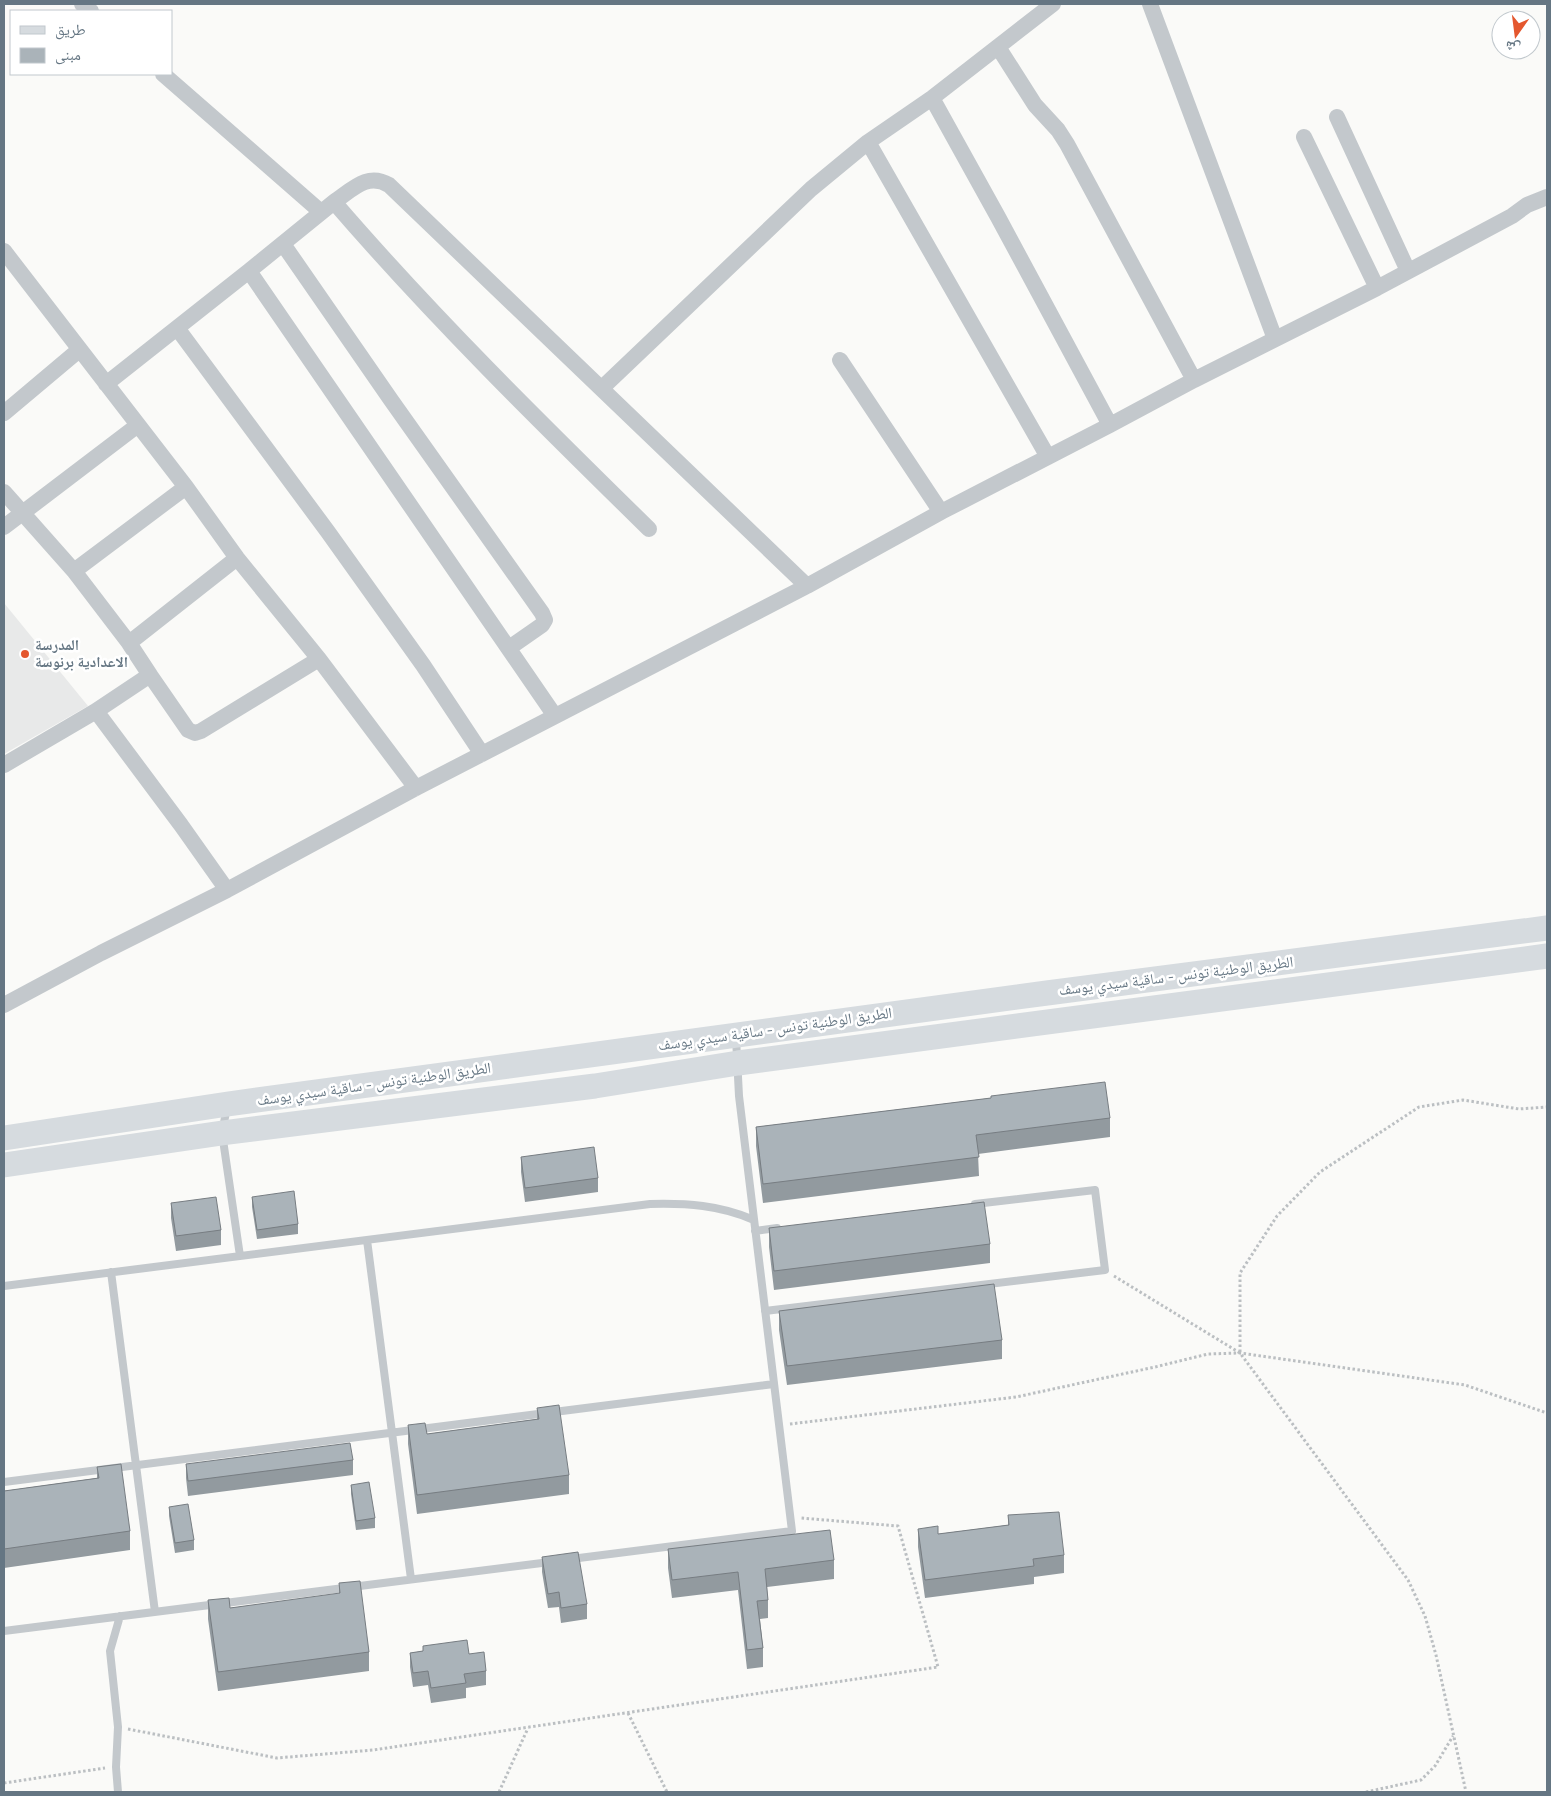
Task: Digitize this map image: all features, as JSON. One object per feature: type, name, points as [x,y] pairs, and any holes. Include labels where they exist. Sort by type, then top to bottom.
[{"type":"main road","name":"الطريق الوطنية تونس - ساقية سيدي يوسف","points":[[4,1138],[228,1104],[1547,928]]},
{"type":"main road","name":"الطريق الوطنية تونس - ساقية سيدي يوسف","points":[[4,1165],[222,1133],[595,1086],[738,1063],[1541,959]]},
{"type":"street","points":[[602,388],[811,189],[868,142],[932,98],[1053,4]]},
{"type":"street","points":[[1150,4],[1275,339]]},
{"type":"street","points":[[998,47],[1035,105],[1058,130],[1067,144],[1194,380]]},
{"type":"street","points":[[164,75],[321,212]]},
{"type":"street","points":[[932,98],[1003,225],[1110,425]]},
{"type":"street","points":[[1337,118],[1408,271]]},
{"type":"street","points":[[1304,137],[1377,288]]},
{"type":"street","points":[[868,142],[1048,457]]},
{"type":"street","points":[[106,384],[250,271],[334,202],[362,183],[373,179],[381,180],[389,185],[602,388],[807,586]]},
{"type":"street","points":[[4,1005],[101,953],[227,890],[416,788],[807,586],[941,512],[1194,380],[1377,288],[1512,216],[1528,205],[1547,197]]},
{"type":"street","points":[[334,202],[387,262],[458,337],[650,529]]},
{"type":"street","points":[[283,244],[542,613],[545,620],[542,625],[509,648]]},
{"type":"street","points":[[4,251],[186,487],[236,558],[319,659],[416,788]]},
{"type":"street","points":[[250,271],[555,716]]},
{"type":"street","points":[[177,328],[412,649],[482,754]]},
{"type":"street","points":[[4,413],[79,350]]},
{"type":"street","points":[[840,360],[941,512]]},
{"type":"street","points":[[4,527],[138,425]]},
{"type":"street","points":[[74,571],[186,487]]},
{"type":"street","points":[[4,492],[74,571],[129,643],[188,730],[195,733],[202,731],[319,659]]},
{"type":"street","points":[[129,643],[236,558]]},
{"type":"street","points":[[4,764],[96,711],[150,675]]},
{"type":"street","points":[[96,711],[227,890]]},
{"type":"lane","points":[[4,1631],[792,1531],[739,1096],[736,1035]]},
{"type":"lane","points":[[228,1104],[222,1133],[240,1256]]},
{"type":"lane","points":[[765,1311],[1105,1270],[1095,1190],[969,1205]]},
{"type":"lane","points":[[4,1286],[650,1204],[685,1203],[737,1212],[754,1220]]},
{"type":"lane","points":[[755,1231],[784,1227]]},
{"type":"lane","points":[[367,1240],[411,1579]]},
{"type":"lane","points":[[111,1272],[155,1612]]},
{"type":"lane","points":[[4,1482],[774,1384]]},
{"type":"lane","points":[[118,1792],[116,1767],[118,1727],[110,1651],[120,1616]]},
{"type":"path","points":[[1240,1353],[1240,1273],[1277,1216],[1320,1172],[1419,1107],[1463,1100],[1519,1109],[1547,1107]]},
{"type":"path","points":[[1105,1270],[1240,1353],[1408,1580],[1427,1624],[1436,1655],[1466,1792]]},
{"type":"path","points":[[779,1425],[1016,1398],[1208,1354],[1240,1353],[1465,1385],[1547,1413]]},
{"type":"path","points":[[118,1727],[277,1758],[373,1750],[938,1667],[898,1526],[791,1517]]},
{"type":"path","points":[[628,1713],[667,1792]]},
{"type":"path","points":[[499,1792],[528,1728]]},
{"type":"path","points":[[1366,1792],[1421,1780],[1436,1766],[1454,1736]]},
{"type":"path","points":[[4,1783],[116,1767]]},
{"type":"shaded area","name":"المدرسة الاعدادية برنوسة","points":[[4,603],[88,706],[4,754]]},
{"type":"building","points":[[1105,1082],[1110,1118],[976,1135],[979,1157],[763,1184],[756,1127]]},
{"type":"building","points":[[594,1147],[598,1178],[525,1188],[521,1157]]},
{"type":"building","points":[[294,1191],[298,1224],[257,1230],[252,1197]]},
{"type":"building","points":[[216,1197],[221,1230],[176,1236],[171,1203]]},
{"type":"building","points":[[984,1202],[990,1244],[774,1271],[769,1228]]},
{"type":"building","points":[[994,1284],[1002,1340],[787,1366],[779,1311]]},
{"type":"building","points":[[559,1405],[569,1475],[417,1495],[408,1425],[425,1423],[427,1434],[539,1419],[537,1408]]},
{"type":"building","points":[[350,1443],[353,1460],[188,1481],[186,1464]]},
{"type":"building","points":[[121,1464],[130,1531],[4,1549],[4,1491],[99,1478],[97,1467]]},
{"type":"building","points":[[369,1482],[375,1518],[356,1521],[351,1485]]},
{"type":"building","points":[[188,1504],[194,1540],[175,1543],[169,1507]]},
{"type":"building","points":[[1059,1512],[1064,1555],[1033,1559],[1034,1566],[925,1580],[918,1529],[938,1526],[938,1534],[1009,1525],[1008,1515]]},
{"type":"building","points":[[830,1530],[834,1560],[765,1569],[768,1600],[757,1601],[763,1648],[747,1650],[738,1572],[672,1580],[668,1549]]},
{"type":"building","points":[[578,1552],[587,1604],[561,1608],[559,1592],[548,1594],[542,1557]]},
{"type":"building","points":[[360,1581],[369,1652],[218,1672],[208,1600],[229,1598],[230,1608],[340,1593],[339,1583]]},
{"type":"building","points":[[467,1640],[469,1654],[484,1652],[486,1671],[464,1674],[466,1683],[431,1688],[428,1671],[413,1673],[410,1653],[423,1651],[423,1646]]},
{"type":"place","name":"المدرسة الاعدادية برنوسة","points":[[25,654]]}]
